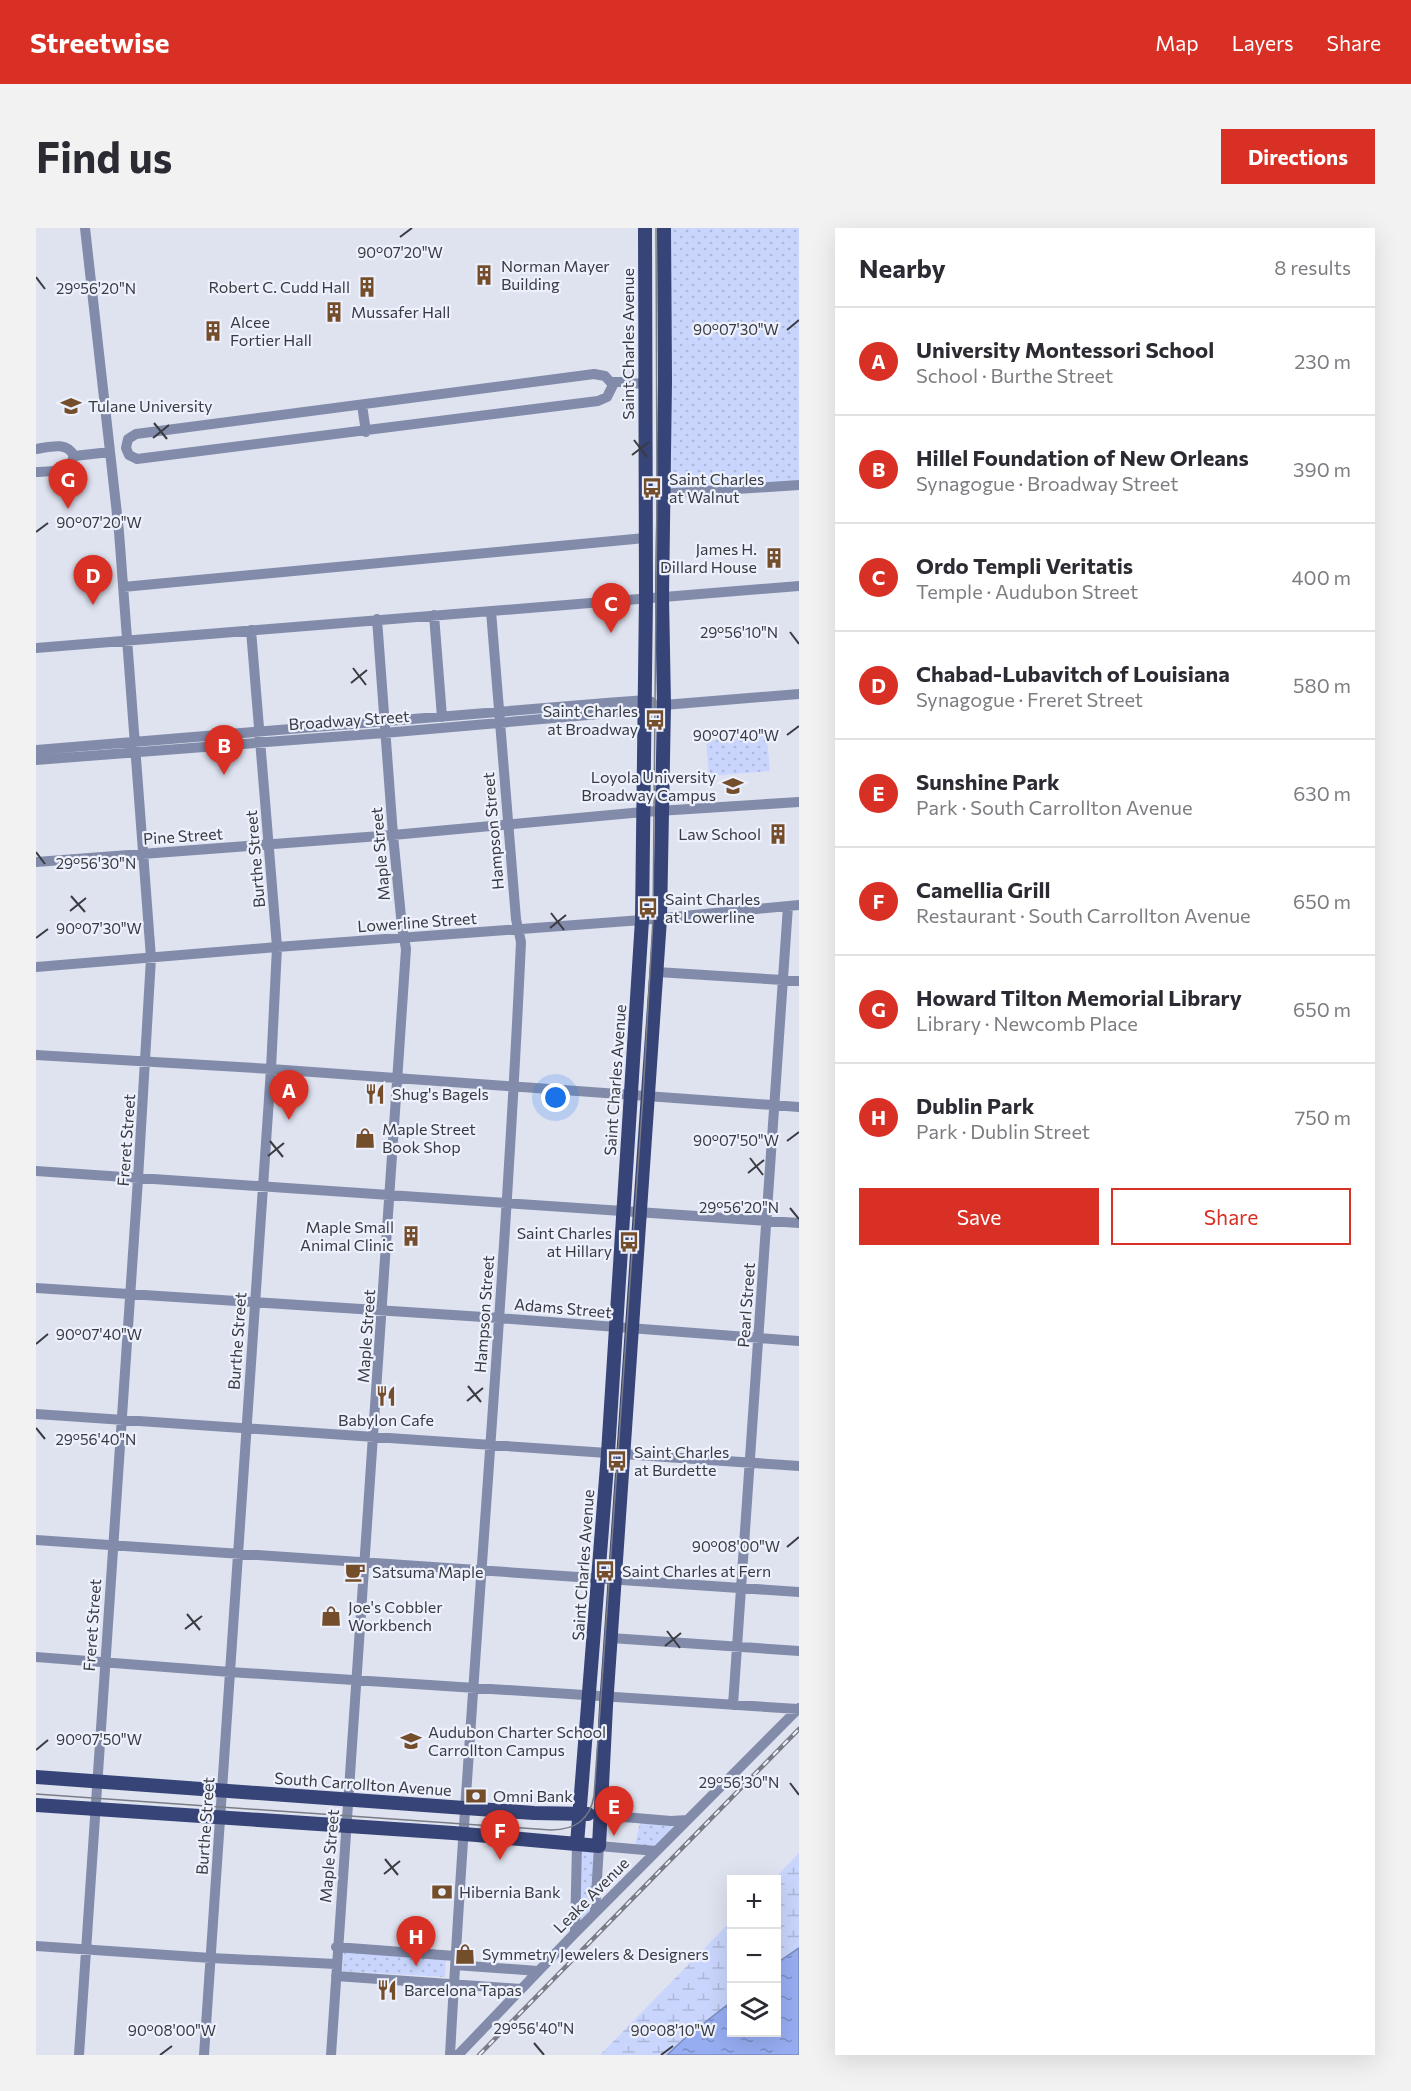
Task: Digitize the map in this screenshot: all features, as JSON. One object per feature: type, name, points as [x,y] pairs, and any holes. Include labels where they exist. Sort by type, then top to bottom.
[{"type":"main road","name":"Saint Charles Avenue","points":[[577,1844],[608,1453],[642,920],[646,705],[645,228]]},
{"type":"main road","name":"Saint Charles Avenue","points":[[599,1846],[606,1696],[616,1579],[660,918],[664,705],[662,596],[664,228]]},
{"type":"main road","points":[[645,264],[663,264]]},
{"type":"main road","name":"South Carrollton Avenue","points":[[36,1778],[534,1813],[600,1815]]},
{"type":"main road","points":[[36,1805],[463,1834],[599,1846]]},
{"type":"street","name":"Freret Street","points":[[79,2055],[146,1063],[151,958],[123,587],[85,228]]},
{"type":"street","points":[[611,385],[607,397],[598,401],[366,432],[137,459],[129,455],[126,449],[128,439],[136,434],[594,374],[605,376],[611,385],[624,387],[626,384],[645,383]]},
{"type":"street","points":[[362,405],[366,432]]},
{"type":"street","points":[[36,449],[65,447],[71,450],[74,456],[72,462],[63,469],[36,472]]},
{"type":"street","points":[[74,456],[110,452]]},
{"type":"street","points":[[644,495],[799,485]]},
{"type":"street","points":[[123,587],[645,538]]},
{"type":"street","points":[[36,648],[799,586]]},
{"type":"street","name":"Hampson Street","points":[[450,2055],[464,1807],[514,1087],[521,942],[516,919],[507,824],[491,611]]},
{"type":"street","points":[[434,615],[442,717]]},
{"type":"street","name":"Maple Street","points":[[331,2055],[336,1947],[357,1680],[406,949],[393,835],[377,620]]},
{"type":"street","name":"Burthe Street","points":[[204,2055],[278,947],[251,630]]},
{"type":"street","name":"Broadway Street","points":[[36,760],[136,747],[799,694]]},
{"type":"street","name":"Broadway Street","points":[[384,727],[442,717],[500,718]]},
{"type":"street","name":"Broadway Street","points":[[36,750],[136,747]]},
{"type":"street","name":"Pine Street","points":[[36,862],[393,835],[643,812],[799,802]]},
{"type":"street","name":"Lowerline Street","points":[[36,968],[794,906]]},
{"type":"street","name":"Pearl Street","points":[[733,1705],[782,979],[794,906]]},
{"type":"street","points":[[657,972],[799,981]]},
{"type":"street","points":[[36,1055],[271,1069],[799,1107]]},
{"type":"street","points":[[36,1171],[506,1205],[799,1223]]},
{"type":"street","name":"Adams Street","points":[[36,1288],[499,1318],[799,1341]]},
{"type":"street","points":[[36,1414],[799,1466]]},
{"type":"street","points":[[36,1540],[799,1592]]},
{"type":"street","points":[[611,1638],[799,1651]]},
{"type":"street","points":[[36,1657],[798,1709]]},
{"type":"street","name":"Leake Avenue","points":[[458,2055],[575,1933],[798,1709]]},
{"type":"street","name":"South Carrollton Avenue","points":[[600,1815],[671,1821],[687,1820]]},
{"type":"street","name":"Saint Charles Avenue","points":[[575,1933],[577,1844]]},
{"type":"street","points":[[599,1846],[656,1851]]},
{"type":"street","name":"Saint Charles Avenue","points":[[596,1912],[599,1846]]},
{"type":"street","points":[[36,1946],[336,1969],[522,1989]]},
{"type":"street","points":[[336,1947],[538,1971]]},
{"type":"street","points":[[509,1988],[516,1981],[512,1969]]},
{"type":"green space","points":[[668,228],[799,228],[799,484],[668,492]]},
{"type":"green space","points":[[767,736],[770,771],[709,776],[706,741]]},
{"type":"green space","points":[[640,1823],[675,1825],[655,1847],[635,1844]]},
{"type":"green space","points":[[596,1849],[594,1908],[579,1922],[579,1850]]},
{"type":"green space","points":[[799,1853],[799,1955],[781,1973],[781,1875],[778,1875]]},
{"type":"green space","points":[[727,1925],[727,2012],[675,2055],[600,2055]]},
{"type":"green space","points":[[344,1952],[446,1959],[445,1977],[342,1971]]},
{"type":"water","points":[[799,1948],[799,2055],[667,2055],[727,2005],[727,2037],[781,2037],[781,1960]]},
{"type":"tram line","points":[[36,1794],[551,1830],[574,1826],[585,1817],[592,1804],[643,1096],[653,919],[657,491],[656,228]]},
{"type":"railway","points":[[479,2055],[799,1729]]},
{"type":"place","name":"Norman Mayer Building","points":[[484,275]]},
{"type":"place","name":"Robert C. Cudd Hall","points":[[367,287]]},
{"type":"place","name":"Mussafer Hall","points":[[334,312]]},
{"type":"place","name":"Alcee Fortier Hall","points":[[213,331]]},
{"type":"place","name":"Tulane University","points":[[71,406]]},
{"type":"place","name":"Saint Charles at Walnut","points":[[652,488]]},
{"type":"place","name":"Howard Tilton Memorial Library","points":[[68,509]]},
{"type":"place","name":"James H. Dillard House","points":[[774,558]]},
{"type":"place","name":"Chabad-Lubavitch of Louisiana","points":[[93,605]]},
{"type":"place","name":"Ordo Templi Veritatis","points":[[611,633]]},
{"type":"place","name":"Saint Charles at Broadway","points":[[655,720]]},
{"type":"place","name":"Hillel Foundation of New Orleans","points":[[224,775]]},
{"type":"place","name":"Loyola University Broadway Campus","points":[[733,786]]},
{"type":"place","name":"Law School","points":[[778,834]]},
{"type":"place","name":"Saint Charles at Lowerline","points":[[648,908]]},
{"type":"place","name":"Shug's Bagels","points":[[375,1094]]},
{"type":"place","name":"University Montessori School","points":[[289,1120]]},
{"type":"place","name":"Maple Street Book Shop","points":[[365,1138]]},
{"type":"place","name":"Maple Small Animal Clinic","points":[[411,1236]]},
{"type":"place","name":"Saint Charles at Hillary","points":[[629,1242]]},
{"type":"place","name":"Babylon Cafe","points":[[386,1396]]},
{"type":"place","name":"Saint Charles at Burdette","points":[[617,1461]]},
{"type":"place","name":"Saint Charles at Fern","points":[[605,1571]]},
{"type":"place","name":"Satsuma Maple","points":[[355,1572]]},
{"type":"place","name":"Joe's Cobbler Workbench","points":[[331,1616]]},
{"type":"place","name":"Audubon Charter School Carrollton Campus","points":[[411,1741]]},
{"type":"place","name":"Omni Bank","points":[[476,1796]]},
{"type":"place","name":"Sunshine Park","points":[[614,1836]]},
{"type":"place","name":"Camellia Grill","points":[[500,1860]]},
{"type":"place","name":"Hibernia Bank","points":[[442,1892]]},
{"type":"place","name":"Symmetry Jewelers & Designers","points":[[465,1954]]},
{"type":"place","name":"Dublin Park","points":[[416,1966]]},
{"type":"place","name":"Barcelona Tapas","points":[[387,1990]]}]
